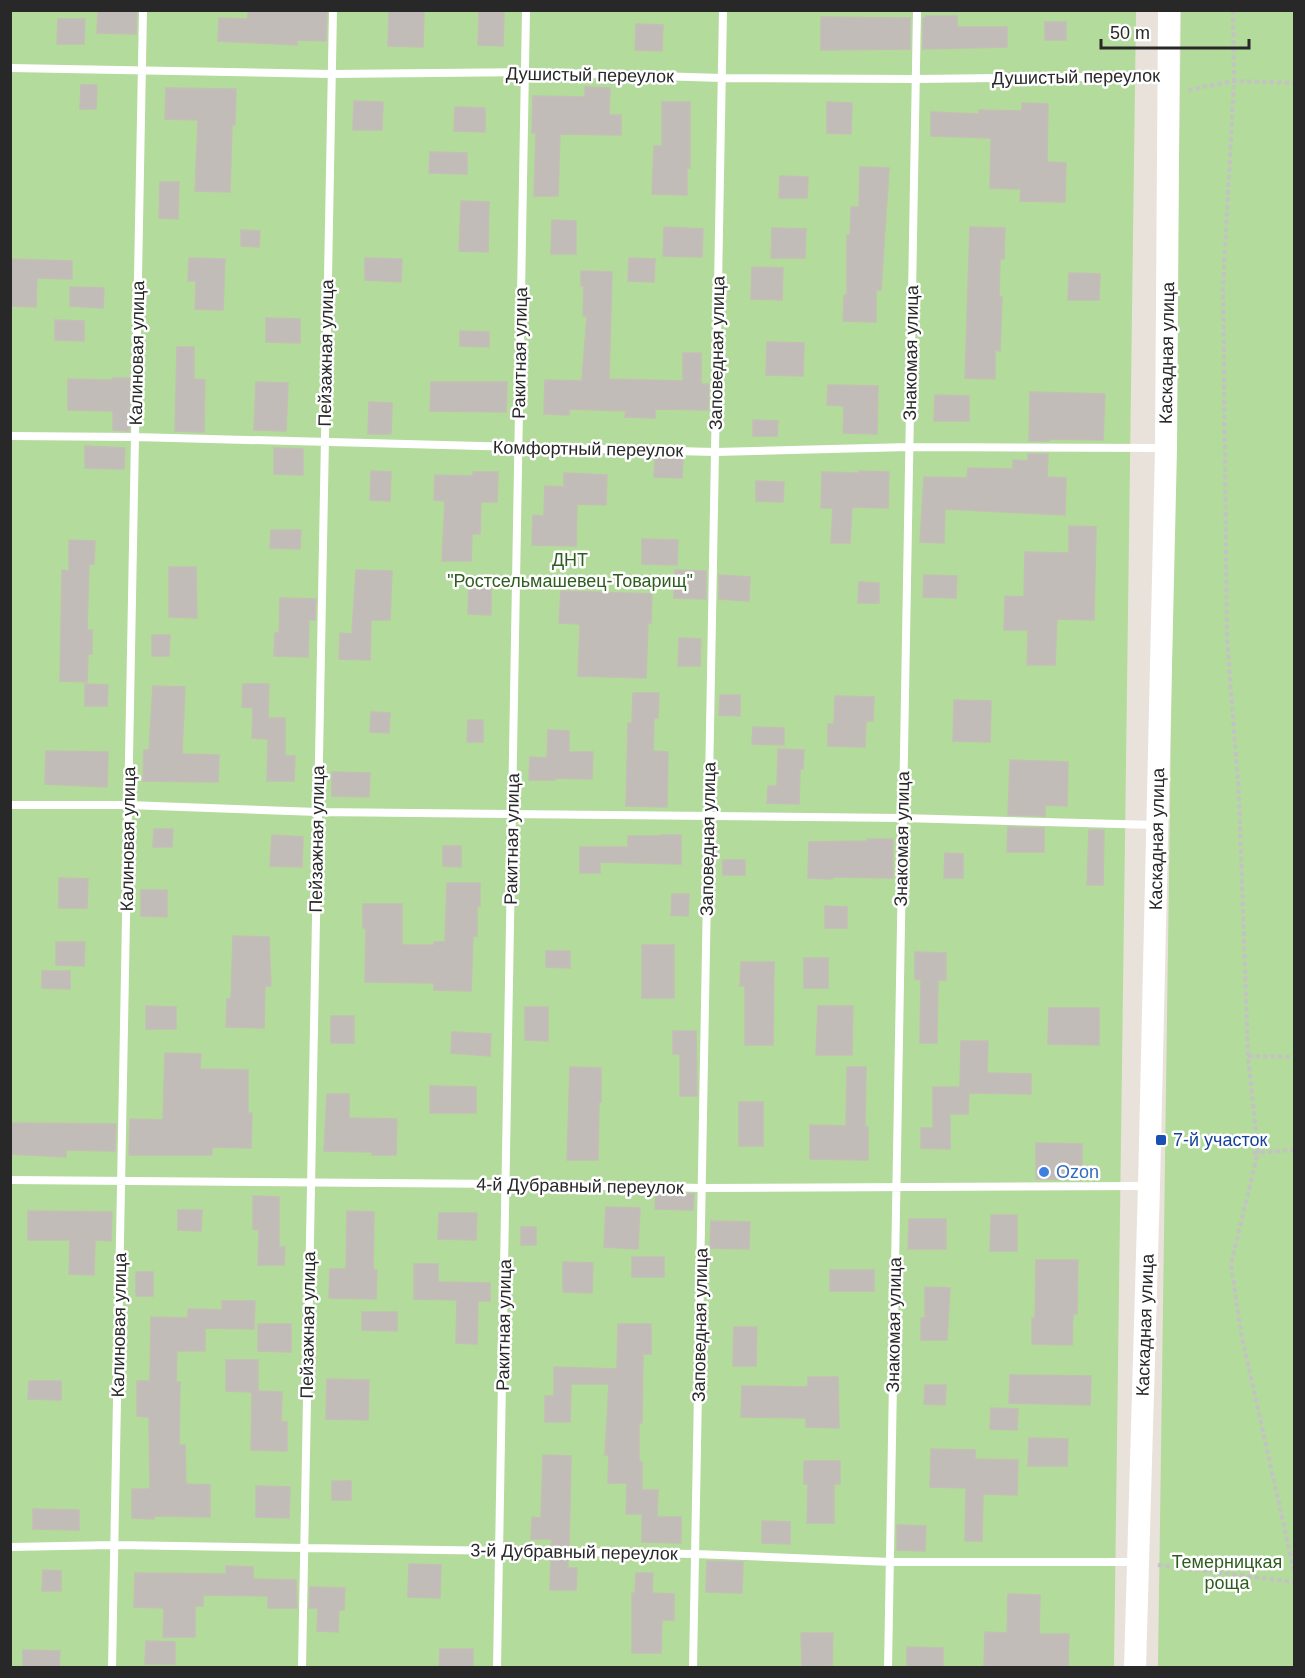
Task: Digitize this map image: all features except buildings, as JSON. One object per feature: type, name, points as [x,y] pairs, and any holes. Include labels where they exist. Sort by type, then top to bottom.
[{"type":"street","name":"Каскадная улица","points":[[1135,1668],[1166,448],[1169,10]]},
{"type":"lane","name":"Калиновая улица","points":[[112,1668],[143,10]]},
{"type":"lane","name":"Пейзажная улица","points":[[302,1668],[333,10]]},
{"type":"lane","name":"Ракитная улица","points":[[496,1668],[500,1552],[526,10]]},
{"type":"lane","name":"Заповедная улица","points":[[693,1668],[723,10]]},
{"type":"lane","name":"Знакомая улица","points":[[888,1668],[917,10]]},
{"type":"lane","name":"Душистый переулок","points":[[10,68],[331,74],[525,72],[722,78],[916,79],[1169,85]]},
{"type":"lane","name":"Комфортный переулок","points":[[10,436],[135,437],[715,452],[909,447],[1166,448]]},
{"type":"lane","points":[[10,805],[128,805],[318,812],[902,818],[1157,825]]},
{"type":"lane","name":"4-й Дубравный переулок","points":[[10,1180],[702,1188],[1149,1185]]},
{"type":"lane","name":"3-й Дубравный переулок","points":[[10,1547],[115,1545],[696,1554],[891,1562],[1137,1562]]},
{"type":"path","points":[[1233,10],[1234,81],[1223,287],[1227,639],[1239,796],[1248,1056],[1256,1153],[1231,1264],[1241,1333],[1294,1571]]},
{"type":"path","points":[[1169,85],[1234,81],[1294,83]]},
{"type":"path","points":[[1248,1056],[1294,1056]]},
{"type":"path","points":[[1256,1153],[1294,1150]]},
{"type":"path","points":[[1137,1562],[1294,1582]]},
{"type":"green space","name":"ДНТ \"Ростсельмашевец-Товарищ\"","points":[[11,11],[1136,11],[1114,1667],[11,1668]]},
{"type":"green space","name":"Темерницкая роща","points":[[1181,11],[1294,11],[1294,1667],[1158,1667]]},
{"type":"place","name":"7-й участок","points":[[1161,1140]]},
{"type":"place","name":"Ozon","points":[[1044,1172]]}]
